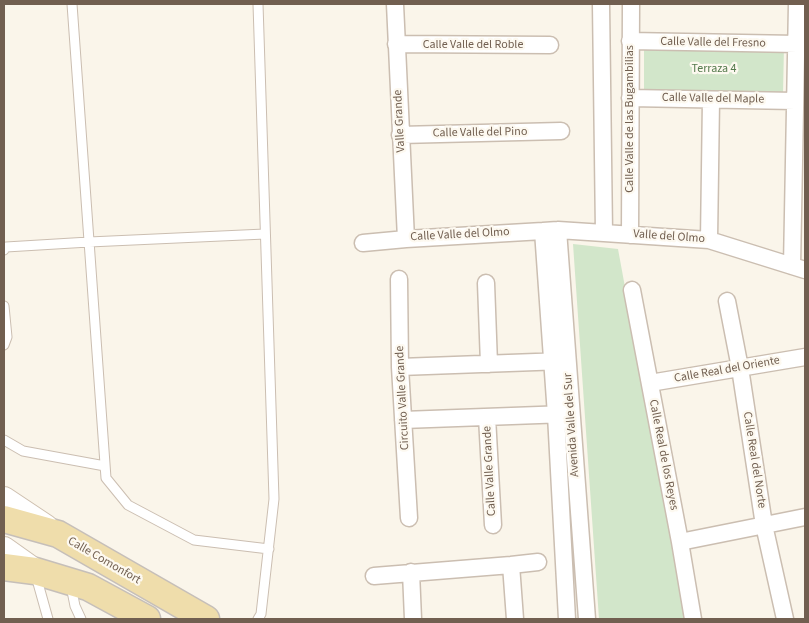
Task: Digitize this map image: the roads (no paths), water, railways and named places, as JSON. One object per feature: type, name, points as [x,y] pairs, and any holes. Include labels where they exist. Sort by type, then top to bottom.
[{"type":"main road","name":"Calle Comonfort","points":[[4,499],[58,534],[206,619]]},
{"type":"main road","points":[[4,519],[58,534]]},
{"type":"main road","points":[[4,549],[35,571]]},
{"type":"main road","points":[[4,566],[35,571],[88,587],[147,619]]},
{"type":"street","name":"Valle Grande","points":[[395,4],[406,239]]},
{"type":"street","points":[[601,4],[604,233]]},
{"type":"street","name":"Calle Valle de las Bugambilias","points":[[630,235],[631,4]]},
{"type":"street","points":[[798,4],[795,100],[798,268]]},
{"type":"street","name":"Calle Valle del Fresno","points":[[630,41],[796,44]]},
{"type":"street","name":"Calle Valle del Roble","points":[[396,44],[550,45]]},
{"type":"street","name":"Calle Valle del Maple","points":[[630,98],[795,100]]},
{"type":"street","points":[[709,240],[712,100]]},
{"type":"street","name":"Calle Valle del Pino","points":[[400,135],[561,131]]},
{"type":"street","name":"Valle del Olmo","points":[[550,230],[709,240],[798,268]]},
{"type":"street","name":"Calle Valle del Olmo","points":[[363,242],[550,230]]},
{"type":"street","name":"Avenida Valle del Sur","points":[[550,230],[564,414],[582,550],[587,619]]},
{"type":"street","name":"Circuito Valle Grande","points":[[399,279],[400,367],[409,518]]},
{"type":"street","points":[[486,283],[490,364]]},
{"type":"street","name":"Calle Real de los Reyes","points":[[632,290],[693,619]]},
{"type":"street","name":"Calle Real del Norte","points":[[726,301],[740,368],[764,525],[785,619]]},
{"type":"street","name":"Calle Real del Oriente","points":[[650,383],[805,357]]},
{"type":"street","points":[[400,367],[560,361]]},
{"type":"street","name":"Avenida Valle del Sur","points":[[564,414],[563,552],[567,619]]},
{"type":"street","name":"Calle Valle Grande","points":[[403,420],[564,414]]},
{"type":"street","name":"Calle Valle Grande","points":[[488,417],[492,525]]},
{"type":"street","points":[[680,542],[805,517]]},
{"type":"street","points":[[563,552],[582,550]]},
{"type":"street","points":[[374,576],[538,562]]},
{"type":"street","points":[[511,565],[515,619]]},
{"type":"street","points":[[411,572],[413,619]]},
{"type":"lane","points":[[72,4],[106,478],[128,505],[194,540],[268,549]]},
{"type":"lane","points":[[258,4],[274,499],[261,614],[258,619]]},
{"type":"lane","points":[[4,250],[6,247],[265,234]]},
{"type":"lane","points":[[4,306],[7,337],[4,345]]},
{"type":"lane","points":[[4,440],[23,452],[105,466]]},
{"type":"lane","points":[[35,571],[48,619]]},
{"type":"lane","points":[[70,581],[75,606],[80,619]]},
{"type":"park label","name":"Terraza 4","points":[[714,69]]}]
